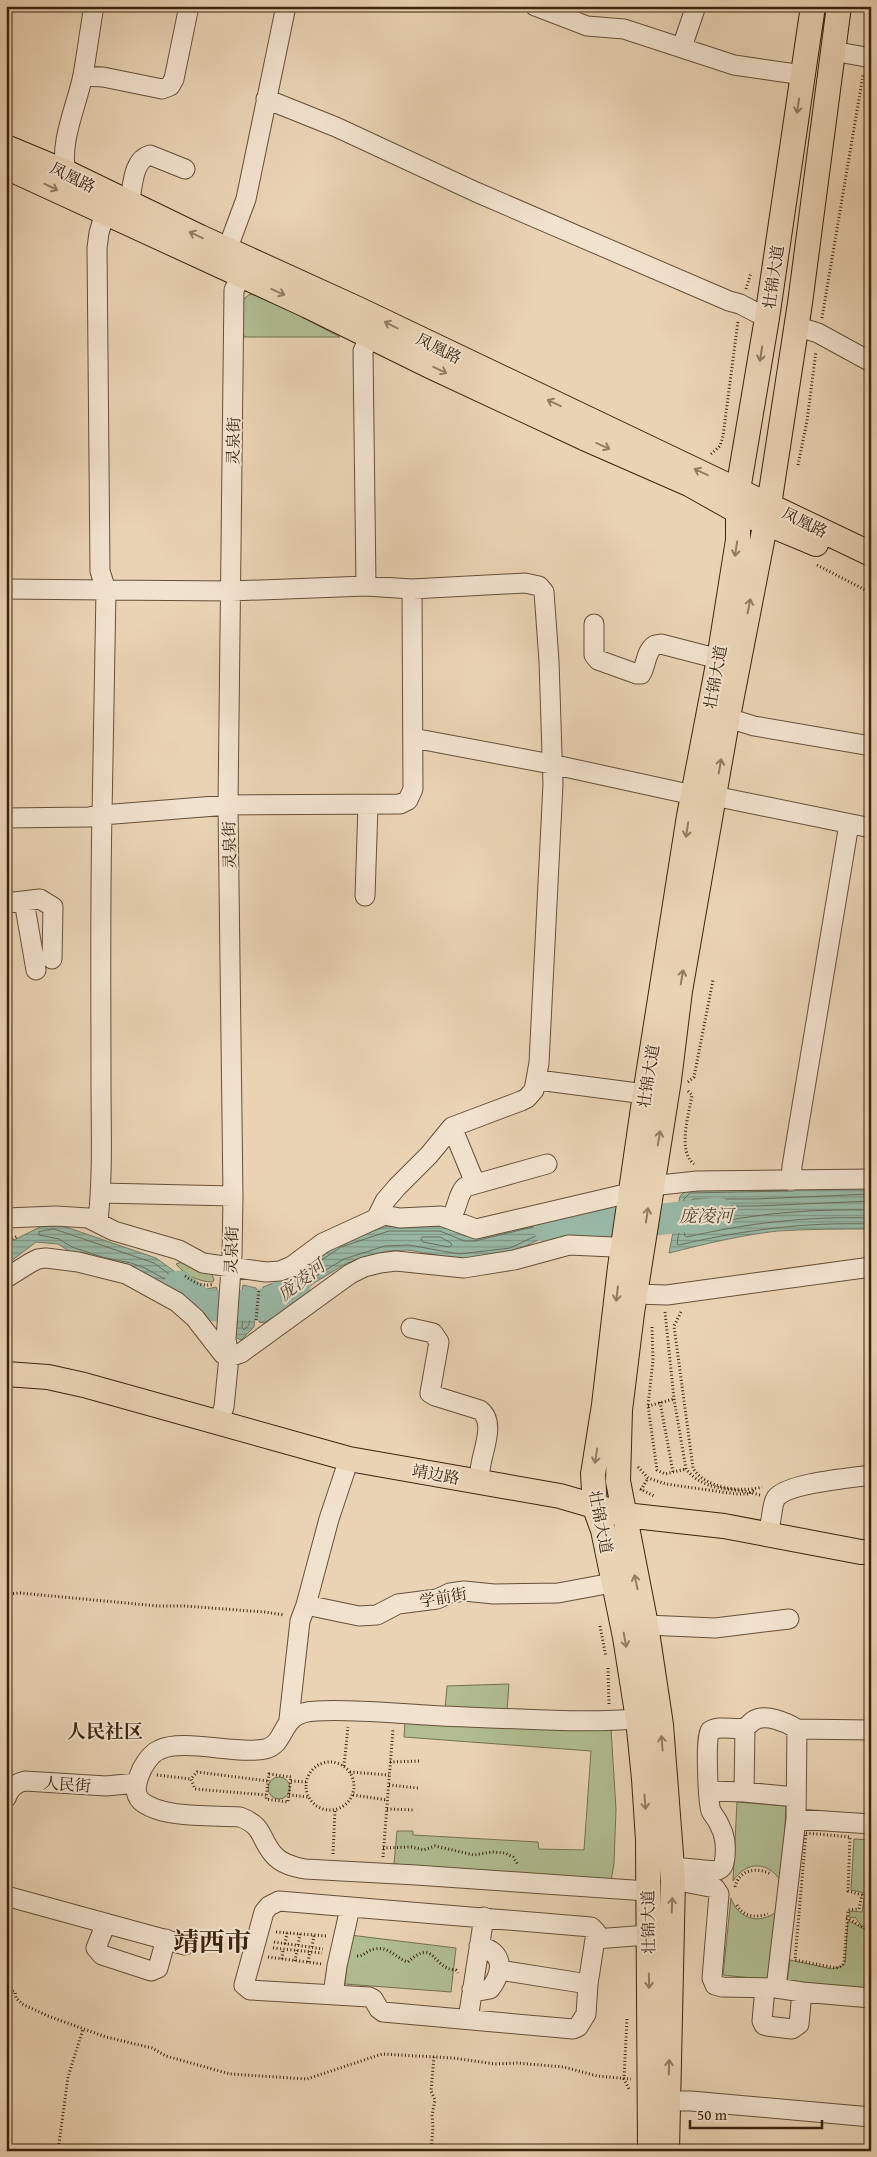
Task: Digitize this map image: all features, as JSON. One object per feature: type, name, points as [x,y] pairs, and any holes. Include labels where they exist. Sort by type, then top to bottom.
[{"type":"main road","name":"壮锦大道","points":[[650,2151],[648,1840],[638,1719],[624,1637],[595,1499],[593,1474],[635,1188],[661,1087],[680,991],[719,659],[738,540],[738,501],[813,6]]},
{"type":"main road","name":"壮锦大道","points":[[704,796],[728,718],[767,514],[807,330],[833,51],[839,6]]},
{"type":"main road","name":"凤凰路","points":[[6,147],[66,172],[227,250],[358,309],[738,501],[871,554]]},
{"type":"main road","name":"凤凰路","points":[[6,167],[308,306],[584,438],[689,484],[738,501]]},
{"type":"main road","name":"凤凰路","points":[[767,514],[871,570]]},
{"type":"main road","name":"壮锦大道","points":[[626,1245],[636,1291],[620,1410],[618,1481],[631,1498],[629,1547],[646,1625],[661,1726],[673,1873],[667,2151]]},
{"type":"main road","name":"靖边路","points":[[6,1368],[60,1373],[198,1406],[221,1415],[352,1448],[480,1471],[595,1499]]},
{"type":"main road","name":"靖边路","points":[[6,1374],[48,1377],[84,1385],[349,1459],[560,1496],[595,1499],[631,1498],[770,1524],[871,1540]]},
{"type":"main road","name":"靖边路","points":[[631,1498],[724,1526],[861,1552],[871,1552]]},
{"type":"street","points":[[66,172],[64,162],[65,144],[83,76],[94,6]]},
{"type":"street","points":[[83,76],[103,77],[162,90],[170,86],[174,79],[189,6]]},
{"type":"street","points":[[227,250],[246,199],[286,6]]},
{"type":"street","points":[[535,6],[587,26],[614,27],[734,65],[803,75]]},
{"type":"street","points":[[682,47],[696,6]]},
{"type":"street","points":[[833,51],[868,57]]},
{"type":"street","points":[[266,99],[336,127],[503,204],[729,301],[740,304],[767,318]]},
{"type":"street","points":[[129,204],[138,163],[144,157],[150,155],[185,169]]},
{"type":"street","points":[[98,1221],[101,1193],[100,911],[106,590],[100,571],[97,248],[105,212]]},
{"type":"street","name":"灵泉街","points":[[221,1415],[224,1407],[233,1196],[228,805],[234,290],[240,276]]},
{"type":"street","points":[[807,330],[871,362]]},
{"type":"street","points":[[366,586],[363,351],[370,337]]},
{"type":"street","points":[[6,589],[231,591],[366,586],[412,589],[525,583],[539,586],[544,592],[549,661],[553,784],[538,1080],[534,1090],[527,1098],[452,1127],[429,1155],[396,1187],[376,1216]]},
{"type":"street","points":[[6,818],[89,817],[102,814],[228,805],[368,806],[400,804],[408,800],[414,789],[412,589]]},
{"type":"street","points":[[594,624],[594,654],[598,660],[637,674],[641,674],[644,671],[648,653],[655,645],[661,644],[719,659]]},
{"type":"street","points":[[728,718],[754,726],[871,746]]},
{"type":"street","points":[[413,738],[871,828]]},
{"type":"street","points":[[365,896],[368,806]]},
{"type":"street","points":[[791,1181],[849,824]]},
{"type":"street","points":[[36,970],[15,902],[40,899],[53,907],[52,960]]},
{"type":"street","points":[[538,1080],[661,1087]]},
{"type":"street","points":[[452,1127],[474,1183]]},
{"type":"street","points":[[450,1219],[455,1214],[462,1190],[474,1183],[547,1164]]},
{"type":"street","points":[[6,1218],[78,1216],[98,1221],[114,1231],[179,1250],[203,1263],[231,1273],[266,1272],[286,1268],[303,1260],[324,1243],[376,1216],[384,1215],[400,1218],[441,1216],[469,1228],[484,1228],[635,1188],[697,1181],[871,1180]]},
{"type":"street","points":[[101,1193],[233,1196]]},
{"type":"street","points":[[6,1278],[30,1263],[46,1258],[78,1262],[126,1274],[177,1302],[215,1341],[224,1354],[227,1348],[246,1349],[350,1274],[380,1262],[396,1261],[464,1268],[514,1260],[569,1245],[626,1245]]},
{"type":"street","points":[[636,1291],[871,1258]]},
{"type":"street","points":[[636,1291],[666,1305],[871,1267]]},
{"type":"street","points":[[411,1328],[433,1333],[439,1342],[430,1393],[484,1413],[488,1424],[480,1471]]},
{"type":"street","points":[[349,1459],[329,1519],[303,1613],[289,1720],[276,1740],[265,1749],[170,1747],[158,1750],[152,1755],[138,1779],[136,1790],[138,1798],[153,1808],[184,1814],[240,1817],[257,1826],[273,1855],[284,1863],[305,1869],[647,1891]]},
{"type":"street","points":[[770,1524],[769,1493],[781,1493],[790,1489],[871,1475]]},
{"type":"street","name":"学前街","points":[[303,1613],[377,1615],[398,1604],[437,1599],[450,1593],[464,1590],[494,1594],[558,1593],[612,1583]]},
{"type":"street","points":[[646,1625],[715,1628],[789,1619]]},
{"type":"street","points":[[289,1720],[303,1712],[394,1712],[516,1719],[614,1721],[638,1719]]},
{"type":"street","points":[[673,1873],[715,1871],[724,1865],[726,1843],[719,1822],[711,1809],[708,1735],[717,1729],[745,1728],[754,1720],[770,1719],[789,1724],[797,1729],[871,1730]]},
{"type":"street","points":[[744,1792],[745,1728]]},
{"type":"street","points":[[797,1729],[794,1898],[762,2021],[767,2026],[792,2029],[799,2024],[802,1992]]},
{"type":"street","name":"人民街","points":[[6,1798],[16,1783],[26,1781],[106,1786],[138,1779]]},
{"type":"street","points":[[710,1791],[796,1797]]},
{"type":"street","points":[[796,1819],[871,1824]]},
{"type":"street","points":[[673,1873],[715,1888],[719,1894],[712,1978],[715,1984],[722,1988],[770,1988],[871,1998]]},
{"type":"street","points":[[6,1896],[185,1945]]},
{"type":"street","points":[[279,1901],[484,1918],[591,1927],[596,1932],[588,1984],[586,2014],[578,2027],[573,2029],[383,2012],[378,2008],[373,1999],[369,1997],[250,1990],[244,1985],[264,1912],[269,1906],[279,1901]]},
{"type":"street","points":[[333,1995],[333,1952],[350,1908]]},
{"type":"street","points":[[468,2019],[484,1918]]},
{"type":"street","points":[[106,1923],[96,1948],[98,1952],[151,1971],[158,1968],[166,1939]]},
{"type":"street","points":[[595,1938],[648,1935]]},
{"type":"street","points":[[472,1989],[480,1991],[490,1989],[497,1978],[499,1970],[499,1964],[493,1952],[479,1946]]},
{"type":"street","points":[[499,1970],[588,1984]]},
{"type":"street","points":[[668,2101],[691,2101],[871,2117]]},
{"type":"path","points":[[797,468],[807,421],[807,330],[868,57]]},
{"type":"path","points":[[708,456],[720,446],[723,436],[740,304]]},
{"type":"path","points":[[814,563],[871,593]]},
{"type":"path","points":[[661,1087],[688,1082],[694,1077],[713,980]]},
{"type":"path","points":[[661,1087],[686,1090],[692,1095],[684,1147],[689,1160],[700,1165]]},
{"type":"path","points":[[256,1321],[259,1290]]},
{"type":"path","points":[[658,1313],[666,1305]]},
{"type":"path","points":[[666,1305],[674,1399],[686,1469],[692,1476],[708,1486],[752,1493]]},
{"type":"path","points":[[666,1305],[684,1309],[679,1314],[674,1326],[693,1468],[697,1475],[707,1483],[716,1486],[756,1489],[769,1493]]},
{"type":"path","points":[[652,1322],[653,1360],[648,1406],[658,1470],[664,1474],[686,1469]]},
{"type":"path","points":[[648,1406],[674,1399]]},
{"type":"path","points":[[660,1402],[672,1472]]},
{"type":"path","points":[[635,1461],[648,1478],[666,1484],[736,1494],[769,1493]]},
{"type":"path","points":[[631,1498],[648,1478]]},
{"type":"path","points":[[752,1493],[756,1489]]},
{"type":"path","points":[[631,1498],[660,1498]]},
{"type":"path","points":[[6,1594],[20,1593],[158,1606],[184,1606],[278,1614],[303,1613]]},
{"type":"path","points":[[599,1620],[608,1668],[609,1708],[614,1721]]},
{"type":"path","points":[[344,1766],[350,1712]]},
{"type":"path","points":[[381,1873],[394,1712]]},
{"type":"path","points":[[329,1761],[344,1766],[350,1772],[354,1779],[353,1795],[349,1802],[335,1809],[320,1808],[309,1797],[306,1782],[309,1774],[321,1763],[329,1761]]},
{"type":"path","points":[[390,1762],[421,1761]]},
{"type":"path","points":[[191,1780],[197,1772],[268,1781]]},
{"type":"path","points":[[350,1772],[389,1775]]},
{"type":"path","points":[[269,1774],[291,1777],[291,1781],[288,1802],[266,1799],[269,1774]]},
{"type":"path","points":[[138,1779],[155,1775],[191,1780]]},
{"type":"path","points":[[191,1780],[194,1789],[266,1795]]},
{"type":"path","points":[[291,1781],[306,1782]]},
{"type":"path","points":[[388,1786],[418,1788]]},
{"type":"path","points":[[289,1795],[309,1797]]},
{"type":"path","points":[[353,1795],[388,1800]]},
{"type":"path","points":[[331,1870],[335,1809]]},
{"type":"path","points":[[387,1809],[415,1810]]},
{"type":"path","points":[[806,1834],[850,1837],[848,1892],[862,1895],[860,1910],[848,1910],[846,1918],[844,1962],[842,1966],[836,1968],[795,1960],[794,1898],[806,1834]]},
{"type":"path","points":[[384,1848],[411,1847],[424,1850],[435,1846],[474,1855],[492,1852],[505,1853],[518,1861],[522,1883]]},
{"type":"path","points":[[734,1890],[736,1882],[741,1875],[754,1869],[770,1873],[776,1879],[781,1889],[794,1898]]},
{"type":"path","points":[[736,1903],[744,1913],[756,1917],[769,1914],[777,1905],[794,1898]]},
{"type":"path","points":[[846,1918],[853,1920],[862,1928],[871,1929]]},
{"type":"path","points":[[285,1944],[287,1933]]},
{"type":"path","points":[[255,1943],[287,1933],[314,1935],[333,1952]]},
{"type":"path","points":[[298,1945],[300,1934]]},
{"type":"path","points":[[312,1947],[314,1935]]},
{"type":"path","points":[[255,1943],[298,1945],[333,1952]]},
{"type":"path","points":[[255,1943],[283,1949],[363,1956],[368,1951],[381,1948],[408,1962],[422,1952],[435,1956],[442,1967],[456,1970],[458,1973]]},
{"type":"path","points":[[255,1943],[282,1959],[295,1961],[308,1962],[333,1952]]},
{"type":"path","points":[[282,1959],[283,1949]]},
{"type":"path","points":[[295,1961],[297,1950]]},
{"type":"path","points":[[308,1962],[310,1951]]},
{"type":"path","points":[[6,1989],[15,1992],[16,1998],[22,2004],[83,2029],[106,2037],[152,2048],[166,2056],[230,2074],[307,2079],[353,2064],[376,2054],[434,2057],[495,2064],[517,2063],[564,2067],[597,2076],[624,2079],[645,2078],[650,2075]]},
{"type":"path","points":[[58,2151],[68,2077],[83,2029]]},
{"type":"path","points":[[431,2151],[434,2127],[432,2115],[435,2100],[431,2091],[434,2057]]},
{"type":"shaded area","points":[[251,294],[268,299],[340,337],[244,337],[241,307],[246,297]]},
{"type":"shaded area","points":[[184,1261],[209,1270],[214,1279],[213,1282],[193,1277],[176,1264]]},
{"type":"shaded area","points":[[509,1684],[507,1711],[445,1709],[447,1686]]},
{"type":"shaded area","points":[[405,1721],[611,1728],[616,1810],[614,1863],[611,1882],[394,1864],[397,1831],[413,1831],[413,1835],[538,1842],[539,1849],[584,1850],[591,1751],[404,1737]]},
{"type":"shaded area","points":[[279,1777],[289,1784],[290,1788],[283,1798],[279,1799],[269,1792],[268,1788],[275,1778]]},
{"type":"shaded area","points":[[737,1802],[786,1806],[782,1883],[771,1870],[758,1866],[745,1869],[733,1881]]},
{"type":"shaded area","points":[[854,1839],[871,1840],[871,1928],[861,1926],[856,1918],[849,1917],[850,1911],[862,1912],[865,1893],[851,1890]]},
{"type":"shaded area","points":[[731,1898],[739,1911],[750,1918],[763,1918],[776,1912],[771,1980],[723,1975]]},
{"type":"shaded area","points":[[848,1921],[864,1929],[871,1930],[871,1990],[787,1983],[790,1960],[832,1969],[843,1966],[845,1963]]},
{"type":"shaded area","points":[[350,1935],[456,1948],[451,1992],[345,1984]]},
{"type":"water","name":"庞凌河","points":[[871,1183],[871,1229],[778,1231],[737,1237],[669,1253],[680,1196],[689,1188]]},
{"type":"water","points":[[594,1207],[586,1237],[557,1235],[543,1238],[512,1252],[459,1259],[408,1250],[387,1251],[347,1263],[314,1283],[276,1315],[264,1323],[259,1322],[261,1291],[263,1287],[284,1279],[338,1243],[388,1226],[441,1226],[465,1236],[475,1236]]},
{"type":"water","points":[[44,1225],[63,1226],[156,1258],[192,1284],[207,1289],[216,1287],[214,1317],[208,1319],[167,1286],[143,1273],[69,1251],[58,1244],[36,1242],[6,1265],[6,1244]]},
{"type":"water","points":[[243,1285],[256,1288],[257,1290],[254,1327],[241,1340],[235,1337]]},
{"type":"waterway","name":"庞凌河","points":[[549,1228],[572,1222],[654,1220],[718,1213]]},
{"type":"waterway","name":"庞凌河","points":[[179,1286],[204,1306],[260,1305],[276,1301],[295,1285]]},
{"type":"district","name":"人民社区","points":[[105,1731]]},
{"type":"district","name":"靖西市","points":[[212,1941]]}]
